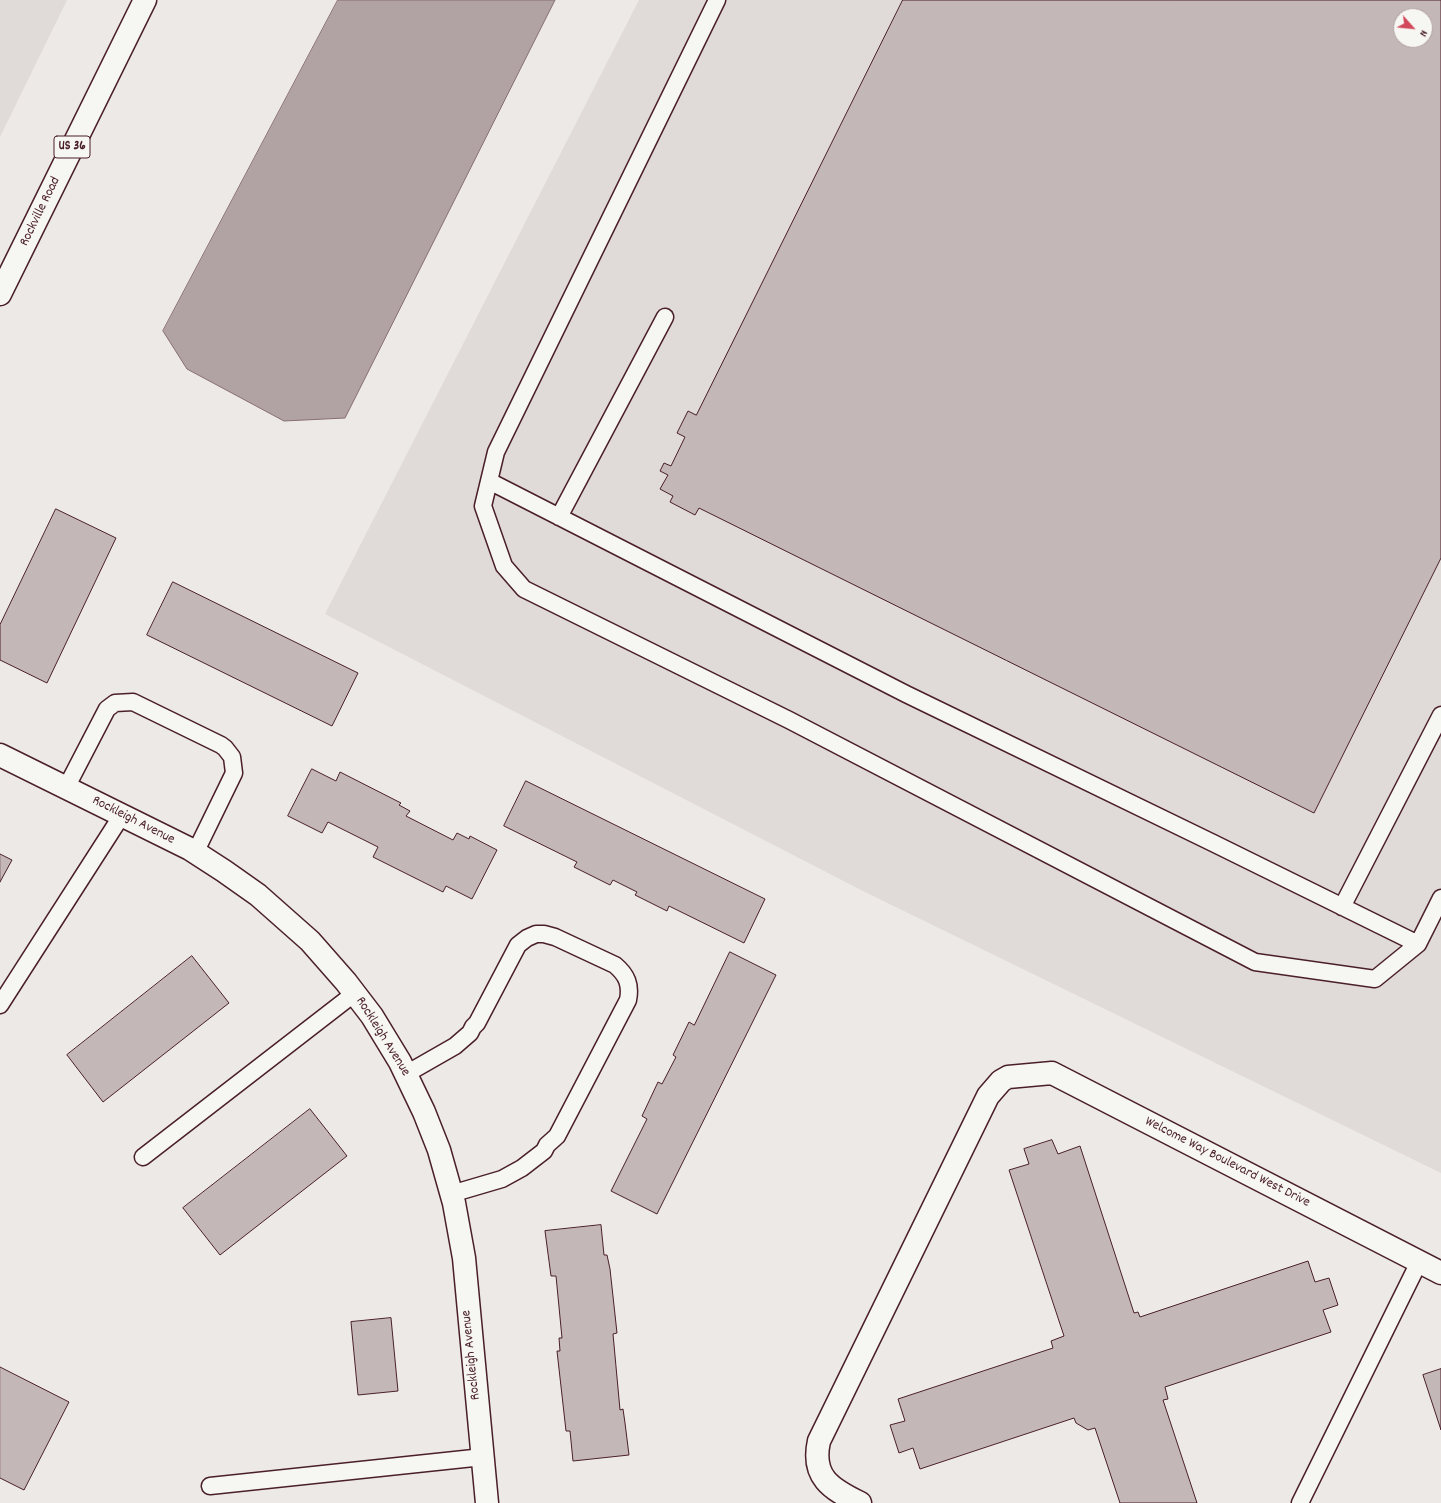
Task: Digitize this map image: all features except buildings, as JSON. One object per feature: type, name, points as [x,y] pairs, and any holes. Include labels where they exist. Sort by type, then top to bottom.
[{"type":"street","name":"Rockville Road","points":[[0,294],[145,0]]},
{"type":"street","name":"Rockleigh Avenue","points":[[0,755],[195,853],[258,895],[310,941],[355,993],[393,1050],[424,1112],[439,1150],[457,1217],[464,1258],[487,1503]]},
{"type":"street","name":"Welcome Way Boulevard West Drive","points":[[860,1503],[832,1488],[822,1475],[818,1449],[819,1441],[988,1096],[1001,1081],[1008,1077],[1052,1073],[1441,1273]]},
{"type":"lane","points":[[717,0],[496,452],[483,506],[504,566],[524,589],[789,720],[1255,962],[1375,980],[1418,944],[1441,898]]},
{"type":"lane","points":[[559,517],[665,317]]},
{"type":"lane","points":[[489,481],[906,694],[1418,944]]},
{"type":"lane","points":[[66,788],[107,710],[115,703],[133,702],[221,745],[232,757],[234,773],[195,853]]},
{"type":"lane","points":[[1342,907],[1441,715]]},
{"type":"lane","points":[[0,1005],[122,815]]},
{"type":"lane","points":[[406,1074],[456,1046],[470,1033],[477,1023],[518,945],[527,938],[536,934],[544,934],[555,937],[615,965],[626,977],[630,991],[628,1000],[557,1136],[539,1156],[512,1174],[492,1183],[451,1194]]},
{"type":"lane","points":[[143,1157],[355,993]]},
{"type":"lane","points":[[1300,1503],[1419,1262]]},
{"type":"lane","points":[[210,1486],[483,1457]]},
{"type":"shaded area","points":[[0,0],[67,0],[0,137]]},
{"type":"shaded area","points":[[338,0],[555,0],[345,418],[284,421],[187,369],[163,331]]},
{"type":"shaded area","points":[[639,0],[1441,0],[1441,1173],[865,892],[325,614]]}]
